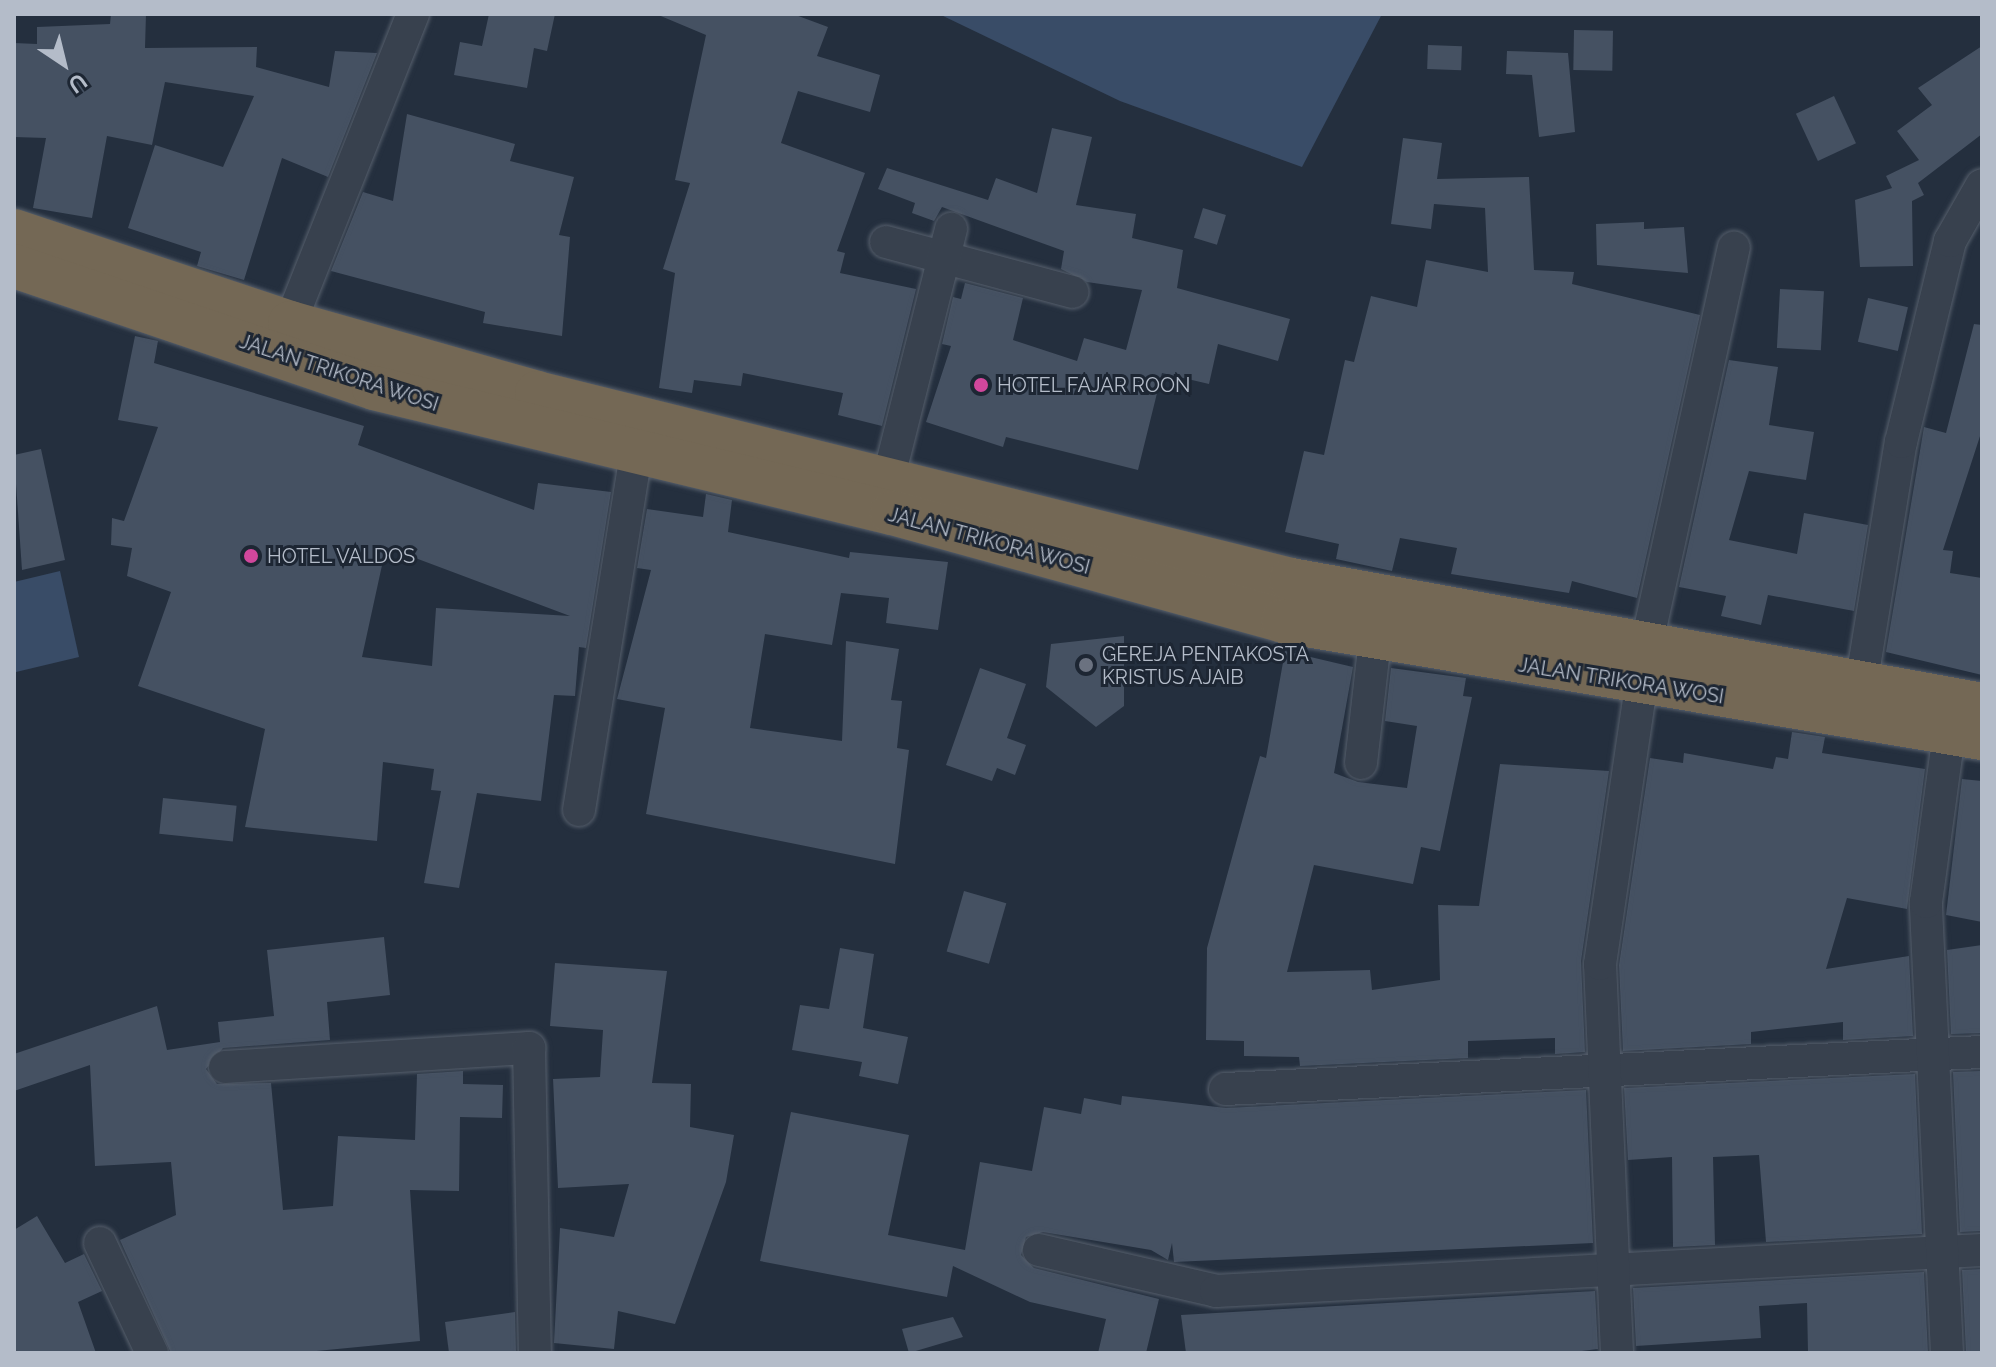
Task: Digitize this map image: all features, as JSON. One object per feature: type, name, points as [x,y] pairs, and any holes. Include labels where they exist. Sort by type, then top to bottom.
[{"type":"highway","name":"JALAN TRIKORA WOSI","points":[[14,231],[290,323],[537,393],[889,476],[956,512],[1375,641],[1861,685],[1982,705]]},
{"type":"highway","name":"JALAN TRIKORA WOSI","points":[[14,266],[374,388],[636,455],[956,512],[1305,584],[1643,666],[1966,736]]},
{"type":"street","points":[[290,323],[413,14]]},
{"type":"street","points":[[1861,685],[1901,442],[1950,241],[1982,185]]},
{"type":"street","points":[[886,242],[947,243],[1072,292]]},
{"type":"street","points":[[889,476],[947,243]]},
{"type":"street","points":[[1617,1353],[1605,1067],[1603,922],[1643,666],[1734,248]]},
{"type":"street","points":[[579,810],[636,455]]},
{"type":"street","points":[[1361,763],[1375,641]]},
{"type":"street","points":[[1947,1353],[1926,889],[1966,736]]},
{"type":"street","points":[[225,1067],[529,1048],[535,1353]]},
{"type":"street","points":[[1225,1089],[1605,1067],[1982,1052]]},
{"type":"street","points":[[100,1243],[152,1353]]},
{"type":"street","points":[[1039,1250],[1216,1291],[1612,1274],[1982,1250]]},
{"type":"water","points":[[939,14],[1382,14],[1302,167],[1120,101]]},
{"type":"water","points":[[60,571],[79,657],[16,672],[14,582]]},
{"type":"building","points":[[111,14],[146,14],[145,48],[257,47],[256,67],[329,87],[335,51],[377,53],[328,177],[282,158],[244,280],[197,266],[201,252],[128,228],[155,145],[223,167],[254,96],[165,82],[152,145],[107,136],[92,218],[33,208],[46,138],[14,137],[14,43],[37,44],[37,27],[110,24]]},
{"type":"building","points":[[489,14],[555,14],[547,51],[534,48],[527,88],[454,75],[460,42],[482,46]]},
{"type":"building","points":[[656,14],[793,14],[828,27],[817,56],[880,75],[870,112],[798,91],[781,143],[865,173],[837,251],[845,253],[840,273],[916,289],[882,426],[838,415],[843,393],[743,373],[741,386],[694,380],[692,393],[659,388],[675,273],[663,269],[690,183],[675,180],[706,35]]},
{"type":"building","points":[[1574,30],[1613,31],[1612,71],[1573,70]]},
{"type":"building","points":[[1428,45],[1462,46],[1461,70],[1427,69]]},
{"type":"building","points":[[1982,46],[1982,134],[1918,183],[1924,195],[1912,201],[1913,266],[1860,267],[1855,200],[1892,188],[1886,176],[1919,160],[1897,131],[1932,105],[1918,88]]},
{"type":"building","points":[[1507,51],[1568,53],[1575,132],[1539,137],[1532,75],[1506,74]]},
{"type":"building","points":[[1834,96],[1856,143],[1818,161],[1796,114]]},
{"type":"building","points":[[407,114],[515,144],[510,161],[574,177],[559,235],[570,237],[562,336],[483,323],[485,312],[331,271],[363,192],[393,201]]},
{"type":"building","points":[[1052,128],[1092,137],[1076,205],[1136,214],[1132,238],[1183,250],[1177,288],[1290,319],[1278,361],[1218,344],[1209,384],[1162,373],[1138,470],[1006,437],[1003,447],[926,422],[951,346],[942,344],[953,297],[961,299],[965,283],[1023,298],[1013,340],[1077,361],[1084,338],[1126,350],[1142,290],[1087,282],[1061,269],[1064,251],[942,207],[934,221],[912,213],[915,203],[878,189],[887,168],[988,200],[996,178],[1037,193]]},
{"type":"building","points":[[1403,138],[1442,143],[1437,179],[1529,177],[1534,270],[1574,272],[1572,284],[1700,315],[1637,598],[1572,581],[1569,593],[1451,574],[1457,548],[1400,538],[1392,571],[1336,559],[1339,544],[1285,532],[1304,451],[1324,455],[1345,360],[1354,362],[1371,296],[1417,307],[1426,260],[1488,272],[1485,208],[1434,204],[1431,229],[1391,224]]},
{"type":"building","points":[[1203,208],[1226,215],[1217,245],[1194,238]]},
{"type":"building","points":[[1644,222],[1644,229],[1684,227],[1688,273],[1597,265],[1596,224]]},
{"type":"building","points":[[1780,289],[1824,291],[1821,350],[1777,348]]},
{"type":"building","points":[[1868,298],[1908,307],[1898,351],[1858,342]]},
{"type":"building","points":[[1974,324],[1982,325],[1982,430],[1943,550],[1953,551],[1950,573],[1982,578],[1982,675],[1886,652],[1924,427],[1946,433]]},
{"type":"building","points":[[135,336],[158,341],[154,363],[364,426],[358,445],[534,510],[538,483],[611,492],[586,648],[579,647],[575,696],[554,695],[541,801],[477,793],[459,888],[424,883],[441,791],[431,790],[434,769],[383,762],[377,841],[245,827],[265,729],[138,686],[171,592],[127,576],[132,548],[111,545],[112,518],[124,521],[158,427],[118,420]],"holes":[[[386,547],[570,616],[436,608],[432,666],[362,657]]]},
{"type":"building","points":[[1729,360],[1778,367],[1769,425],[1814,432],[1806,480],[1749,471],[1729,540],[1797,554],[1804,513],[1868,525],[1854,611],[1768,595],[1761,625],[1721,616],[1726,596],[1679,587]]},
{"type":"building","points":[[41,449],[65,560],[22,570],[14,455]]},
{"type":"building","points":[[706,494],[732,500],[728,532],[849,558],[850,552],[948,562],[938,630],[886,623],[889,598],[841,593],[832,645],[765,634],[750,728],[842,741],[846,641],[899,649],[891,700],[902,701],[897,748],[909,750],[895,864],[646,814],[665,708],[617,699],[651,570],[637,568],[647,509],[703,517]]},
{"type":"building","name":"GEREJA PENTAKOSTA KRISTUS AJAIB","points":[[1124,636],[1124,706],[1096,727],[1046,687],[1051,644]]},
{"type":"building","points":[[1285,651],[1353,667],[1334,773],[1358,782],[1407,788],[1417,726],[1385,721],[1391,668],[1466,678],[1463,696],[1472,697],[1440,851],[1421,847],[1413,884],[1314,865],[1287,972],[1370,970],[1372,990],[1440,980],[1438,905],[1479,906],[1500,764],[1609,771],[1581,961],[1585,1052],[1555,1054],[1555,1038],[1468,1041],[1468,1058],[1300,1066],[1299,1057],[1244,1056],[1244,1041],[1206,1040],[1207,948],[1260,756],[1266,758]]},
{"type":"building","points":[[980,668],[1026,684],[1007,738],[1026,745],[1015,775],[997,768],[992,781],[946,765]]},
{"type":"building","points":[[1792,732],[1825,737],[1822,753],[1925,769],[1907,909],[1847,898],[1826,969],[1909,956],[1913,1036],[1843,1040],[1843,1022],[1751,1032],[1751,1044],[1623,1051],[1619,965],[1650,758],[1683,763],[1684,753],[1773,769],[1776,757],[1788,759]]},
{"type":"building","points":[[1962,779],[1982,781],[1982,922],[1946,915]]},
{"type":"building","points":[[163,798],[237,806],[233,842],[159,834]]},
{"type":"building","points":[[964,891],[1006,903],[989,964],[947,952]]},
{"type":"building","points":[[384,937],[390,995],[327,1002],[330,1040],[223,1048],[206,1069],[217,1084],[271,1083],[283,1210],[333,1206],[338,1136],[415,1140],[417,1074],[463,1071],[463,1084],[503,1085],[502,1118],[460,1117],[459,1191],[410,1190],[420,1341],[296,1353],[171,1353],[120,1240],[176,1215],[171,1162],[95,1166],[90,1065],[14,1091],[14,1054],[157,1006],[167,1050],[220,1042],[218,1022],[274,1016],[267,950]]},
{"type":"building","points":[[1982,945],[1982,1033],[1951,1034],[1947,950]]},
{"type":"building","points":[[840,948],[874,954],[863,1028],[908,1037],[898,1084],[859,1076],[862,1062],[792,1050],[800,1005],[829,1009]]},
{"type":"building","points":[[555,963],[667,971],[652,1083],[691,1084],[690,1127],[734,1135],[726,1182],[675,1324],[618,1311],[614,1349],[554,1343],[560,1228],[614,1237],[629,1184],[558,1188],[553,1079],[600,1077],[603,1030],[550,1026]]},
{"type":"building","points":[[1982,1071],[1982,1231],[1960,1232],[1953,1072]]},
{"type":"building","points":[[1915,1074],[1922,1234],[1766,1242],[1759,1155],[1713,1157],[1715,1245],[1673,1247],[1672,1157],[1628,1160],[1624,1088]]},
{"type":"building","points":[[1586,1090],[1593,1243],[1174,1262],[1172,1243],[1168,1260],[1151,1250],[1043,1232],[1026,1237],[1021,1255],[1034,1268],[1159,1299],[1146,1353],[1098,1353],[1106,1319],[1030,1302],[953,1266],[947,1297],[760,1261],[791,1112],[909,1135],[888,1235],[965,1250],[980,1162],[1032,1171],[1044,1107],[1081,1114],[1084,1098],[1121,1105],[1122,1096],[1226,1108]]},
{"type":"building","points":[[37,1216],[65,1263],[84,1254],[102,1291],[78,1302],[96,1353],[14,1353],[14,1230]]},
{"type":"building","points":[[1982,1269],[1982,1353],[1966,1353],[1962,1270]]},
{"type":"building","points":[[1924,1272],[1928,1353],[1808,1353],[1807,1303],[1759,1306],[1761,1338],[1636,1346],[1633,1288]]},
{"type":"building","points":[[1595,1291],[1598,1349],[1566,1353],[1186,1353],[1181,1315]]},
{"type":"building","points":[[515,1312],[516,1353],[449,1353],[445,1322]]},
{"type":"building","points":[[953,1317],[963,1337],[909,1353],[902,1329]]},
{"type":"place","name":"HOTEL FAJAR ROON","points":[[981,385]]},
{"type":"place","name":"HOTEL VALDOS","points":[[251,556]]},
{"type":"place","name":"GEREJA PENTAKOSTA KRISTUS AJAIB","points":[[1086,665]]}]
